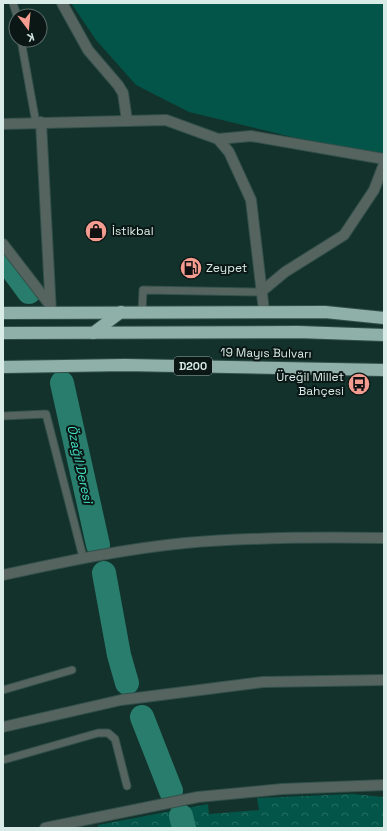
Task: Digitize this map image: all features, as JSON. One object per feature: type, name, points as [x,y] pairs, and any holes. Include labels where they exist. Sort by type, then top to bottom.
[{"type":"highway","points":[[4,310],[51,309],[121,312],[325,312],[384,318]]},
{"type":"highway","points":[[93,333],[121,312]]},
{"type":"highway","name":"19 Mayıs Bulvarı","points":[[3,333],[298,332],[384,334]]},
{"type":"highway","name":"19 Mayıs Bulvarı","points":[[4,369],[125,365],[384,370]]},
{"type":"street","points":[[62,3],[88,50],[123,93],[127,121]]},
{"type":"street","points":[[3,124],[166,120],[218,139],[251,136],[384,159]]},
{"type":"street","points":[[38,123],[51,309]]},
{"type":"street","points":[[218,139],[229,152],[251,200],[264,311]]},
{"type":"street","points":[[261,292],[285,272],[344,235],[374,190],[384,164]]},
{"type":"street","points":[[3,244],[51,309]]},
{"type":"street","points":[[3,575],[83,557],[184,544],[286,537],[384,538]]},
{"type":"street","points":[[3,727],[121,700],[262,682],[384,680]]},
{"type":"street","points":[[45,828],[198,796],[282,789],[384,785]]},
{"type":"lane","points":[[23,48],[38,123]]},
{"type":"lane","points":[[142,312],[143,290],[261,292]]},
{"type":"lane","points":[[3,416],[46,414],[83,557]]},
{"type":"lane","points":[[3,690],[72,670]]},
{"type":"lane","points":[[3,760],[98,733],[108,733],[115,739],[127,786]]},
{"type":"green space","points":[[71,3],[384,3],[384,154],[292,137],[189,112],[136,85],[96,40]]},
{"type":"green space","points":[[352,794],[384,797],[384,828],[98,828],[98,825],[208,804],[209,814],[259,810],[257,798]]},
{"type":"waterway","name":"Özağıl Deresi","points":[[3,257],[29,292]]},
{"type":"waterway","name":"Özağıl Deresi","points":[[62,383],[98,545]]},
{"type":"waterway","name":"Özağıl Deresi","points":[[104,573],[119,655],[127,683]]},
{"type":"waterway","name":"Özağıl Deresi","points":[[142,717],[171,791]]},
{"type":"waterway","name":"Özağıl Deresi","points":[[181,816],[184,828]]},
{"type":"place","name":"İstikbal","points":[[96,231]]},
{"type":"place","name":"Zeypet","points":[[191,268]]},
{"type":"place","name":"Üreğil Millet Bahçesi","points":[[359,384]]}]
